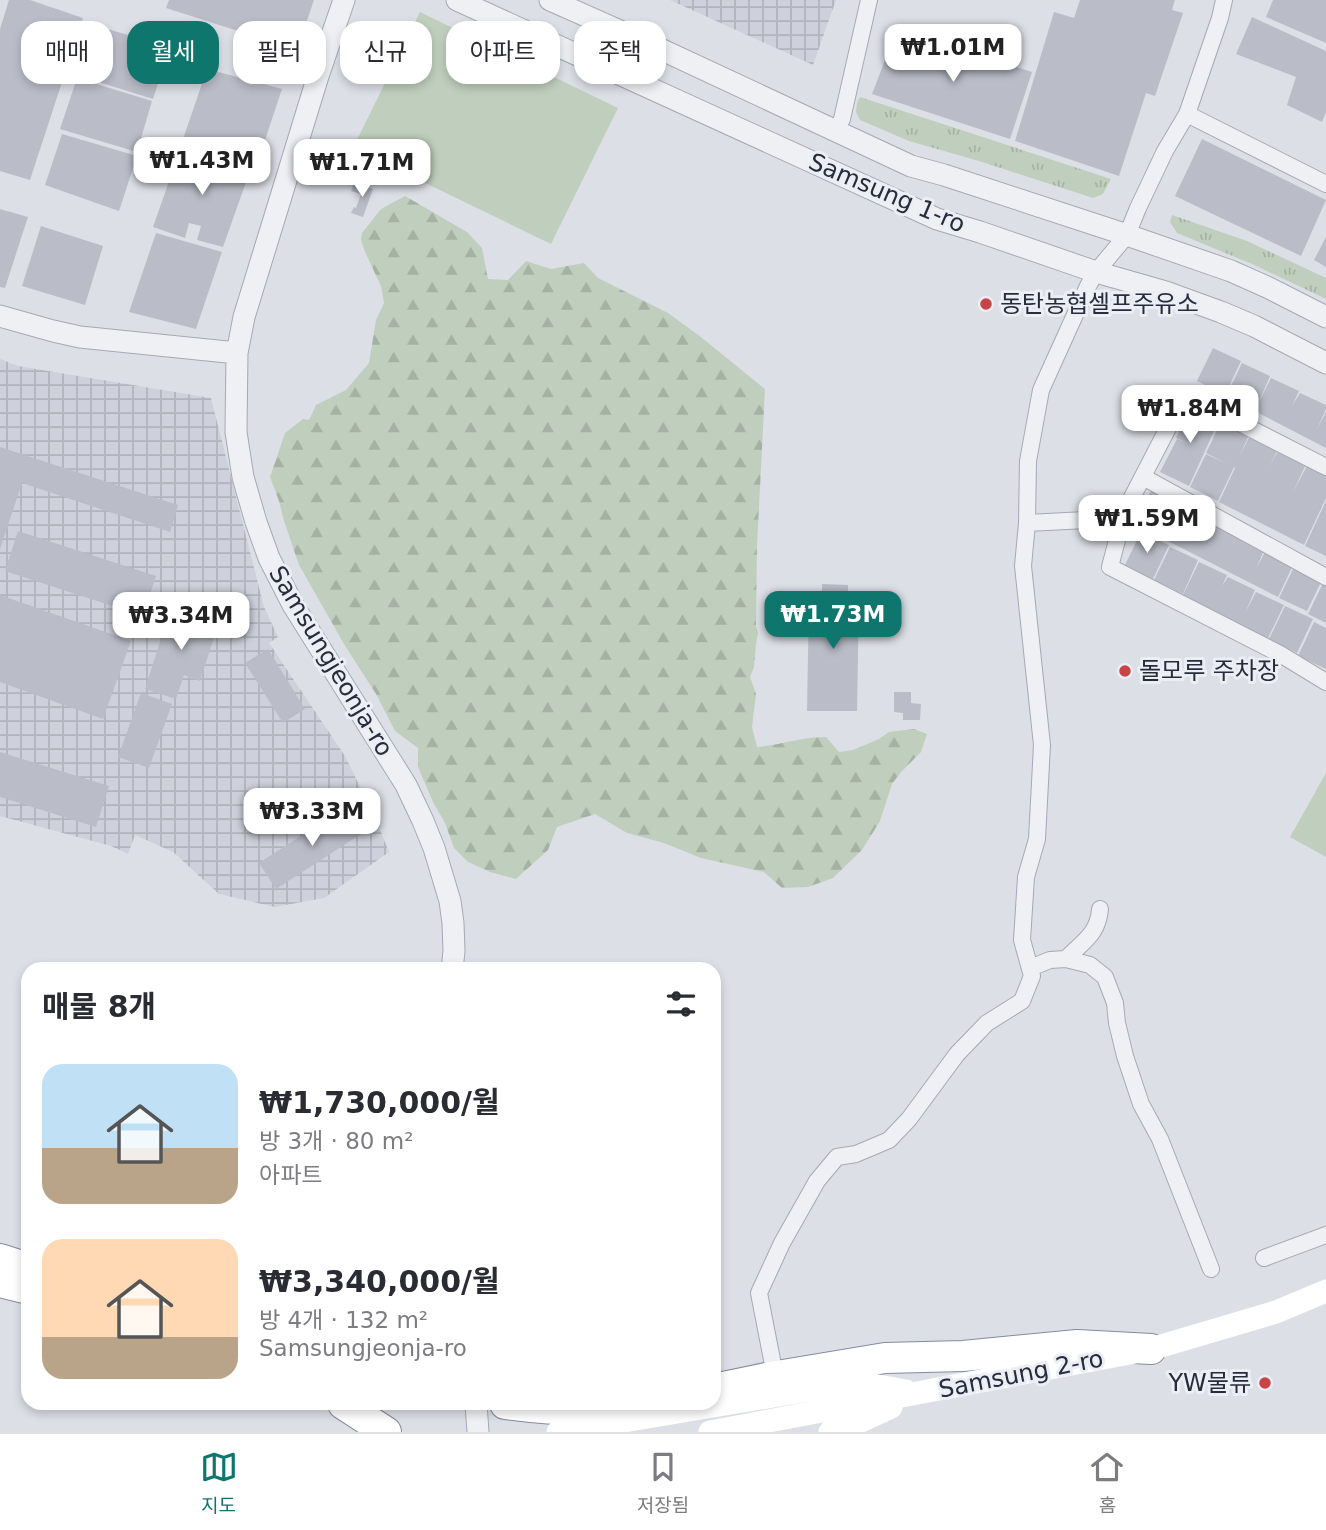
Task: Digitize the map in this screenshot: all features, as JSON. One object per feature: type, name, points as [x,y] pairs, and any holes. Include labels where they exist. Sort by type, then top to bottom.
[{"type":"highway","points":[[0,1259],[21,1266]]},
{"type":"highway","points":[[0,1282],[21,1287]]},
{"type":"highway","points":[[721,1388],[885,1358],[962,1356],[1077,1345],[1151,1349]]},
{"type":"highway","points":[[352,1410],[386,1432]]},
{"type":"highway","points":[[369,1410],[401,1432]]},
{"type":"main road","name":"Samsung 2-ro","points":[[710,1432],[1151,1349],[1276,1312],[1326,1291]]},
{"type":"main road","points":[[721,1405],[856,1382],[920,1394]]},
{"type":"main road","points":[[830,1432],[844,1429],[920,1394]]},
{"type":"main road","points":[[558,1432],[689,1410]]},
{"type":"street","name":"Samsungjeonja-ro","points":[[344,0],[243,317],[237,353],[236,432],[243,477],[269,558],[293,605],[406,785],[434,848],[450,901],[453,962]]},
{"type":"street","name":"Samsung 1-ro","points":[[457,0],[937,219],[1221,312],[1326,363]]},
{"type":"street","name":"Samsung 1-ro","points":[[550,0],[911,166],[944,175],[1122,242],[1231,271],[1326,317]]},
{"type":"street","points":[[836,132],[842,119],[869,0]]},
{"type":"street","points":[[774,1370],[759,1293],[782,1243],[817,1181],[837,1157],[856,1154],[889,1140],[909,1119],[957,1054],[987,1023],[1022,1001],[1032,976],[1022,940],[1026,877],[1037,839],[1042,745],[1023,566],[1028,461],[1041,390],[1088,286],[1096,272],[1122,242],[1165,151],[1187,114],[1224,0]]},
{"type":"street","points":[[1187,114],[1326,184]]},
{"type":"street","points":[[0,316],[80,337],[237,353]]},
{"type":"street","points":[[1326,467],[1185,395],[1124,513],[1110,567],[1280,654],[1326,682]]},
{"type":"street","points":[[1143,477],[1326,577]]},
{"type":"street","points":[[1027,523],[1106,519],[1124,513]]},
{"type":"street","points":[[1066,959],[1092,935],[1100,909]]},
{"type":"street","points":[[1030,968],[1050,960],[1066,959],[1090,965],[1105,977],[1115,1003],[1125,1056],[1141,1104],[1160,1139],[1211,1269]]},
{"type":"street","points":[[1264,1258],[1326,1236]]},
{"type":"street","points":[[476,1410],[478,1432]]},
{"type":"shaded area","points":[[670,0],[836,0],[813,65]]},
{"type":"shaded area","points":[[0,359],[18,366],[211,398],[264,607],[278,637],[269,643],[345,756],[389,852],[324,898],[275,907],[219,894],[173,852],[135,835],[128,854],[111,846],[0,816]]},
{"type":"green space","points":[[420,12],[446,25],[446,84],[560,84],[560,80],[618,108],[551,244],[353,148],[385,84],[432,84],[432,21],[416,21]]},
{"type":"green space","points":[[860,97],[1111,179],[1103,194],[1093,198],[909,141],[860,120],[856,112]]},
{"type":"green space","points":[[405,196],[467,232],[482,248],[488,279],[508,280],[526,261],[551,269],[584,263],[598,278],[668,313],[765,389],[757,546],[758,633],[754,667],[750,677],[756,694],[752,727],[757,747],[826,737],[839,752],[853,750],[889,732],[914,729],[927,734],[921,752],[892,784],[880,821],[862,850],[833,878],[808,887],[782,888],[764,872],[701,858],[664,843],[627,833],[595,814],[557,827],[548,850],[516,879],[468,862],[454,848],[418,767],[418,748],[395,731],[299,565],[270,477],[285,433],[303,419],[309,420],[316,405],[346,390],[369,363],[376,320],[384,303],[381,286],[361,240],[362,233],[381,209]]},
{"type":"green space","points":[[1172,215],[1247,241],[1326,278],[1326,299],[1177,233],[1170,222]]},
{"type":"green space","points":[[1326,773],[1326,857],[1290,837]]},
{"type":"building","points":[[9,0],[30,0],[83,18],[82,21],[21,21],[21,84],[61,84],[30,180],[0,171],[0,29]]},
{"type":"building","points":[[169,0],[314,0],[307,21],[233,21],[233,29],[219,25],[219,21],[207,21],[166,8]]},
{"type":"building","points":[[1080,0],[1175,0],[1172,10],[1183,13],[1155,96],[1146,93],[1119,176],[1015,141],[1054,12],[1074,18]]},
{"type":"building","points":[[1273,0],[1326,0],[1326,43],[1266,17]]},
{"type":"building","points":[[1252,17],[1326,51],[1326,112],[1322,122],[1287,105],[1296,77],[1236,54]]},
{"type":"building","points":[[897,29],[1032,72],[1010,139],[872,94]]},
{"type":"building","points":[[113,31],[127,35],[127,84],[158,84],[153,99],[105,84],[113,84]]},
{"type":"building","points":[[219,72],[233,76],[233,84],[263,84],[282,89],[256,167],[182,142],[202,84],[219,84]]},
{"type":"building","points":[[75,84],[97,84],[152,101],[137,152],[60,129]]},
{"type":"building","points":[[62,134],[137,156],[119,211],[45,185]]},
{"type":"building","points":[[1202,139],[1326,200],[1301,256],[1175,196]]},
{"type":"building","points":[[181,147],[212,156],[211,169],[220,173],[225,160],[251,168],[223,247],[197,240],[201,226],[189,223],[185,238],[153,227]]},
{"type":"building","points":[[354,183],[373,189],[363,217],[351,213],[361,194],[351,191]]},
{"type":"building","points":[[0,209],[28,217],[5,288],[0,287]]},
{"type":"building","points":[[41,226],[103,246],[85,305],[22,286]]},
{"type":"building","points":[[156,233],[222,252],[196,329],[129,312]]},
{"type":"building","points":[[1326,237],[1326,267],[1314,260]]},
{"type":"building","points":[[1213,348],[1241,361],[1225,395],[1197,381]]},
{"type":"building","points":[[1242,363],[1270,376],[1258,404],[1271,378],[1299,391],[1292,406],[1300,393],[1326,405],[1317,429],[1326,412],[1326,448],[1226,396]]},
{"type":"building","points":[[1192,405],[1220,418],[1189,486],[1160,472],[1177,439],[1190,444],[1176,438]]},
{"type":"building","points":[[1222,420],[1250,433],[1239,457],[1251,434],[1279,447],[1270,465],[1279,449],[1307,462],[1293,492],[1308,464],[1326,473],[1326,498],[1304,545],[1219,502],[1234,467],[1218,501],[1190,487],[1206,454],[1227,464],[1206,453]]},
{"type":"building","points":[[0,447],[178,505],[170,532],[22,483],[0,549]]},
{"type":"building","points":[[1151,491],[1179,504],[1163,537],[1134,524]]},
{"type":"building","points":[[1326,501],[1326,556],[1305,546]]},
{"type":"building","points":[[1180,506],[1208,519],[1195,547],[1209,520],[1237,534],[1231,547],[1237,535],[1265,548],[1256,569],[1266,550],[1294,563],[1278,597],[1164,539]]},
{"type":"building","points":[[18,531],[156,576],[143,616],[5,571]]},
{"type":"building","points":[[1141,532],[1169,545],[1153,579],[1125,565]]},
{"type":"building","points":[[1170,547],[1198,560],[1183,594],[1154,580]]},
{"type":"building","points":[[1199,562],[1227,575],[1222,586],[1228,577],[1255,590],[1245,613],[1256,592],[1284,605],[1268,638],[1183,595]]},
{"type":"building","points":[[1295,565],[1323,578],[1307,611],[1279,598]]},
{"type":"building","points":[[1324,581],[1326,582],[1326,623],[1308,614]]},
{"type":"building","points":[[822,584],[848,585],[848,599],[859,599],[857,711],[807,711],[809,598],[822,598]]},
{"type":"building","points":[[0,595],[131,641],[103,719],[0,682]]},
{"type":"building","points":[[1285,606],[1313,619],[1297,653],[1269,639]]},
{"type":"building","points":[[171,607],[219,622],[200,681],[184,675],[176,699],[145,689]]},
{"type":"building","points":[[1314,622],[1326,628],[1326,669],[1298,656]]},
{"type":"building","points":[[268,649],[305,709],[283,723],[245,663]]},
{"type":"building","points":[[894,692],[911,692],[911,703],[921,704],[920,720],[903,720],[903,713],[894,712]]},
{"type":"building","points":[[141,693],[172,704],[149,768],[118,757]]},
{"type":"building","points":[[0,752],[109,786],[96,827],[0,797]]},
{"type":"building","points":[[347,806],[364,832],[276,889],[259,863]]},
{"type":"place","name":"동탄농협셀프주유소","points":[[986,304]]},
{"type":"place","name":"돌모루 주차장","points":[[1125,671]]},
{"type":"place","name":"YW물류","points":[[1265,1383]]}]
